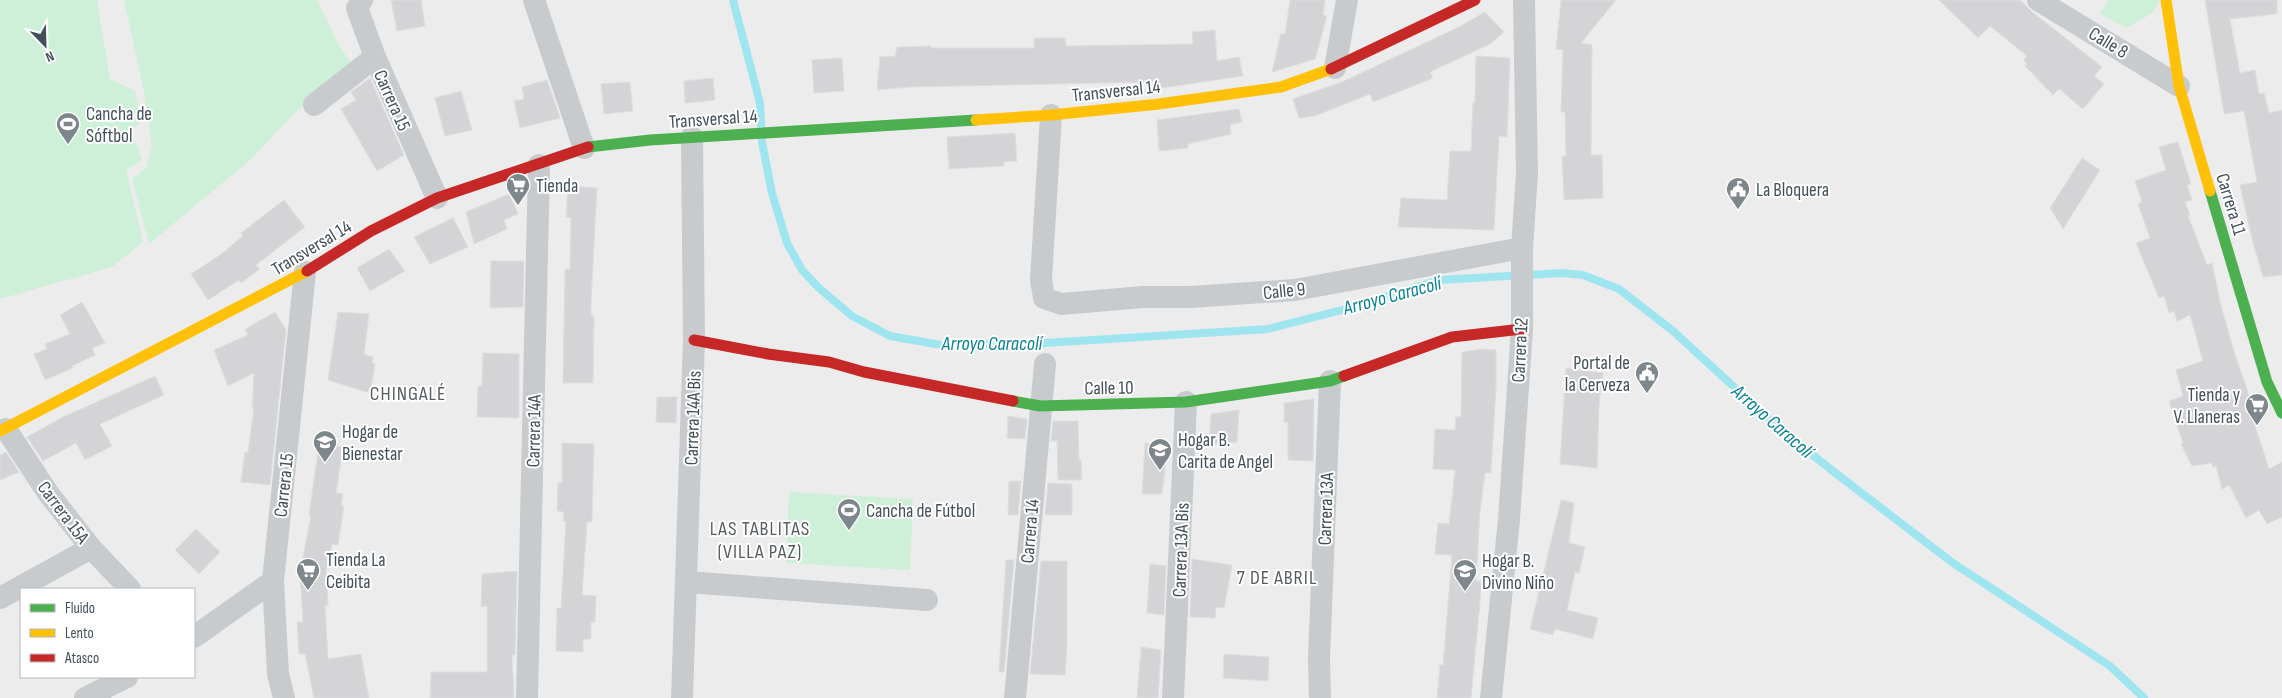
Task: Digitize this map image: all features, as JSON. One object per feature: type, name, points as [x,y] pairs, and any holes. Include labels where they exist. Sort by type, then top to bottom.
[{"type":"street","points":[[534,0],[584,148]]},
{"type":"street","points":[[1335,68],[1347,0]]},
{"type":"street","name":"Transversal 14","points":[[3,430],[305,272],[371,231],[437,198],[584,148],[692,137],[1051,114],[1159,104],[1280,87],[1335,68],[1475,0]]},
{"type":"street","name":"Carrera 12","points":[[1491,698],[1509,519],[1522,329],[1522,248],[1527,174],[1524,0]]},
{"type":"street","name":"Calle 8","points":[[2038,0],[2179,86]]},
{"type":"street","name":"Carrera 11","points":[[2166,0],[2179,86],[2267,382],[2282,413]]},
{"type":"street","name":"Carrera 15","points":[[357,3],[375,57],[437,198]]},
{"type":"street","points":[[314,105],[375,57]]},
{"type":"street","name":"Calle 9","points":[[1051,114],[1040,280],[1044,298],[1061,304],[1143,297],[1190,297],[1295,290],[1522,248]]},
{"type":"street","name":"Carrera 14A Bis","points":[[682,698],[688,582],[694,340],[692,137]]},
{"type":"street","name":"Carrera 14A","points":[[527,698],[538,165]]},
{"type":"street","name":"Carrera 15","points":[[284,698],[278,674],[273,581],[305,272]]},
{"type":"street","name":"Calle 10","points":[[694,340],[768,354],[829,362],[872,374],[1040,406],[1186,402],[1330,381],[1452,337],[1522,329]]},
{"type":"street","name":"Carrera 14","points":[[1015,698],[1045,364]]},
{"type":"street","name":"Carrera 13A","points":[[1320,698],[1319,658],[1330,381]]},
{"type":"street","name":"Carrera 13A Bis","points":[[1172,698],[1186,402]]},
{"type":"street","name":"Carrera 15A","points":[[3,430],[48,493],[91,548],[129,588]]},
{"type":"street","points":[[0,598],[91,548]]},
{"type":"street","points":[[195,636],[273,581]]},
{"type":"street","points":[[688,582],[927,600]]},
{"type":"street","points":[[85,698],[125,678]]},
{"type":"green space","name":"Cancha de Sóftbol","points":[[0,0],[97,0],[110,79],[135,91],[141,122],[131,130],[142,160],[126,170],[143,242],[112,267],[0,299]]},
{"type":"green space","points":[[124,0],[317,0],[339,45],[352,65],[301,107],[249,161],[149,244],[132,179],[146,168],[152,145],[144,92]]},
{"type":"green space","points":[[2109,0],[2160,0],[2151,14],[2126,28],[2100,14]]},
{"type":"green space","name":"Cancha de Fútbol","points":[[789,492],[913,499],[910,570],[786,563]]},
{"type":"building","points":[[391,0],[421,0],[425,26],[397,31]]},
{"type":"building","points":[[1290,0],[1325,0],[1323,15],[1327,16],[1315,59],[1272,72],[1281,33],[1285,34]]},
{"type":"building","points":[[1561,0],[1616,0],[1581,43],[1592,45],[1591,155],[1602,155],[1603,198],[1564,200],[1562,156],[1566,156],[1565,112],[1561,112],[1563,50],[1556,49]]},
{"type":"building","points":[[1939,0],[2020,0],[2031,11],[2102,67],[2094,76],[2104,84],[2083,109],[2059,89],[2053,95],[2025,66],[2027,64],[2024,60],[2027,56],[1990,26],[1978,38]]},
{"type":"building","points":[[2205,0],[2277,0],[2277,14],[2230,19],[2240,73],[2255,70],[2259,94],[2264,93],[2269,113],[2282,110],[2282,275],[2263,277],[2252,239],[2240,185],[2257,182],[2244,111],[2224,114]]},
{"type":"building","points":[[1485,12],[1504,32],[1490,44],[1430,72],[1433,78],[1373,102],[1370,94],[1315,116],[1299,118],[1293,99],[1342,82],[1461,26]]},
{"type":"building","points":[[1215,30],[1217,61],[1239,57],[1243,76],[1155,89],[1154,82],[910,87],[877,90],[880,57],[895,56],[897,47],[1034,48],[1034,38],[1065,38],[1066,46],[1193,44],[1192,32]]},
{"type":"building","points":[[1476,56],[1510,58],[1507,137],[1499,136],[1494,230],[1398,227],[1401,198],[1447,200],[1450,151],[1471,151]]},
{"type":"building","points":[[842,58],[844,91],[814,93],[812,60]]},
{"type":"building","points":[[370,78],[404,155],[377,171],[341,109],[356,100],[351,92]]},
{"type":"building","points":[[713,78],[715,100],[685,103],[684,81]]},
{"type":"building","points":[[547,80],[560,118],[520,128],[514,101],[524,99],[522,87]]},
{"type":"building","points":[[630,82],[633,111],[604,114],[601,84]]},
{"type":"building","points":[[461,91],[472,130],[445,136],[435,98]]},
{"type":"building","points":[[1239,109],[1242,122],[1230,125],[1231,134],[1188,144],[1188,148],[1159,151],[1157,120]]},
{"type":"building","points":[[1015,133],[1017,161],[1004,162],[1004,166],[949,169],[947,137]]},
{"type":"building","points":[[2178,142],[2191,184],[2187,185],[2192,200],[2185,202],[2190,215],[2188,216],[2207,265],[2212,263],[2220,302],[2235,355],[2258,421],[2254,423],[2269,469],[2282,462],[2282,517],[2267,524],[2259,510],[2246,518],[2229,485],[2222,489],[2216,466],[2213,467],[2212,463],[2192,466],[2181,444],[2183,443],[2169,401],[2183,396],[2176,370],[2203,361],[2190,315],[2177,321],[2174,311],[2169,313],[2164,296],[2159,298],[2136,243],[2150,238],[2138,204],[2142,202],[2135,181],[2166,170],[2159,147]]},
{"type":"building","points":[[2082,158],[2100,170],[2063,229],[2050,208]]},
{"type":"building","points":[[568,186],[597,188],[591,302],[591,315],[594,316],[593,383],[563,383],[565,269],[570,269],[571,218],[566,217]]},
{"type":"building","points":[[509,194],[518,214],[504,220],[507,229],[474,244],[466,212]]},
{"type":"building","points":[[284,200],[305,227],[256,265],[260,269],[241,283],[239,280],[208,300],[191,274],[220,255],[243,236],[241,233]]},
{"type":"building","points":[[453,218],[468,247],[430,264],[414,237]]},
{"type":"building","points":[[389,249],[405,271],[370,291],[357,268]]},
{"type":"building","points":[[491,261],[524,261],[523,307],[490,308]]},
{"type":"building","points":[[82,302],[105,343],[92,348],[95,355],[72,366],[73,368],[45,380],[34,354],[47,349],[45,344],[70,334],[60,315]]},
{"type":"building","points":[[275,312],[286,330],[270,485],[241,482],[245,452],[248,452],[254,408],[252,408],[254,373],[228,386],[214,350],[248,335],[245,329]]},
{"type":"building","points":[[338,312],[369,314],[364,354],[373,357],[372,363],[375,364],[370,393],[328,380]]},
{"type":"building","points":[[1482,349],[1496,350],[1496,387],[1491,473],[1485,473],[1480,511],[1476,581],[1482,581],[1471,698],[1437,698],[1440,665],[1443,665],[1452,555],[1435,554],[1438,523],[1449,524],[1455,470],[1433,469],[1435,429],[1455,430],[1456,417],[1461,417],[1462,352]]},
{"type":"building","points":[[483,353],[519,354],[519,418],[477,417],[478,386],[482,386]]},
{"type":"building","points":[[1566,368],[1603,373],[1599,404],[1597,468],[1560,464]]},
{"type":"building","points":[[155,376],[164,395],[100,424],[112,446],[85,460],[76,443],[43,461],[27,437],[63,417]]},
{"type":"building","points":[[657,397],[677,397],[676,423],[656,422]]},
{"type":"building","points":[[1314,399],[1313,461],[1288,460],[1288,422],[1284,422],[1284,403]]},
{"type":"building","points":[[1239,410],[1237,442],[1209,445],[1211,414]]},
{"type":"building","points":[[1008,416],[1027,419],[1025,439],[1007,438]]},
{"type":"building","points":[[1053,421],[1078,421],[1079,460],[1081,460],[1082,480],[1058,480],[1057,441],[1051,441]]},
{"type":"building","points":[[562,443],[594,444],[592,522],[587,522],[582,595],[596,596],[595,622],[591,622],[591,639],[583,639],[583,652],[556,651],[557,608],[561,608],[566,521],[563,521],[564,512],[557,511],[558,483],[562,483]]},
{"type":"building","points":[[1145,443],[1168,445],[1162,494],[1142,494]]},
{"type":"building","points":[[319,444],[343,447],[336,493],[343,494],[341,506],[344,506],[338,545],[332,544],[326,571],[328,606],[325,606],[328,659],[361,654],[369,698],[314,698],[305,654],[299,654],[297,622],[303,622],[300,573],[311,516],[309,515]]},
{"type":"building","points":[[6,452],[19,472],[0,480],[0,455]]},
{"type":"building","points":[[1009,481],[1021,481],[1018,515],[1008,515]]},
{"type":"building","points":[[1048,483],[1072,484],[1072,515],[1045,515]]},
{"type":"building","points":[[1561,500],[1574,503],[1569,543],[1585,547],[1579,573],[1575,572],[1567,610],[1598,618],[1593,639],[1555,629],[1553,635],[1530,629]]},
{"type":"building","points":[[196,529],[220,552],[199,574],[175,550]]},
{"type":"building","points":[[1192,559],[1232,565],[1224,608],[1216,607],[1215,618],[1190,617]]},
{"type":"building","points":[[1006,560],[1014,560],[1004,672],[999,672]]},
{"type":"building","points":[[1041,561],[1067,561],[1065,675],[1030,674]]},
{"type":"building","points":[[1150,564],[1166,566],[1164,615],[1147,613]]},
{"type":"building","points":[[517,571],[515,655],[512,655],[514,698],[430,698],[431,672],[487,672],[487,606],[481,607],[482,574]]},
{"type":"building","points":[[1141,647],[1161,650],[1158,698],[1137,698]]},
{"type":"building","points":[[1224,654],[1269,657],[1268,681],[1223,678]]},
{"type":"waterway","name":"Arroyo Caracolí","points":[[733,0],[760,103],[762,142],[772,193],[787,243],[802,270],[819,288],[852,316],[890,336],[941,345],[1029,344],[1268,329],[1342,310],[1439,280],[1562,273],[1583,275],[1619,289],[1673,331],[1781,430],[1838,475],[1953,563],[2110,666],[2144,698]]},
{"type":"traffic: fast","points":[[588,147],[650,140],[976,120]]},
{"type":"traffic: fast","points":[[2210,191],[2267,382],[2282,413]]},
{"type":"traffic: fast","points":[[1013,401],[1040,406],[1186,402],[1330,381],[1344,376]]},
{"type":"traffic: slow","points":[[2166,0],[2179,86],[2210,191]]},
{"type":"traffic: slow","points":[[976,120],[1051,115],[1159,104],[1281,87],[1331,69]]},
{"type":"traffic: slow","points":[[0,431],[307,271]]},
{"type":"traffic: jam","points":[[1331,69],[1475,0]]},
{"type":"traffic: jam","points":[[307,271],[371,231],[437,198],[588,147]]},
{"type":"traffic: jam","points":[[1344,376],[1452,337],[1522,329]]},
{"type":"traffic: jam","points":[[694,340],[768,354],[829,362],[864,372],[1013,401]]},
{"type":"place","name":"Cancha de Sóftbol","points":[[68,145]]},
{"type":"place","name":"Tienda","points":[[518,206]]},
{"type":"place","name":"La Bloquera","points":[[1738,210]]},
{"type":"place","name":"Portal de la Cerveza","points":[[1647,394]]},
{"type":"place","name":"Tienda y V. Llaneras","points":[[2257,426]]},
{"type":"place","name":"Hogar de Bienestar","points":[[325,463]]},
{"type":"place","name":"Hogar B. Carita de Angel","points":[[1160,471]]},
{"type":"place","name":"Cancha de Fútbol","points":[[849,531]]},
{"type":"place","name":"Tienda La Ceibita","points":[[308,591]]},
{"type":"place","name":"Hogar B. Divino Niño","points":[[1465,592]]},
{"type":"district","name":"CHINGALÉ","points":[[408,393]]},
{"type":"district","name":"LAS TABLITAS (VILLA PAZ)","points":[[760,540]]},
{"type":"district","name":"7 DE ABRIL","points":[[1277,577]]}]
